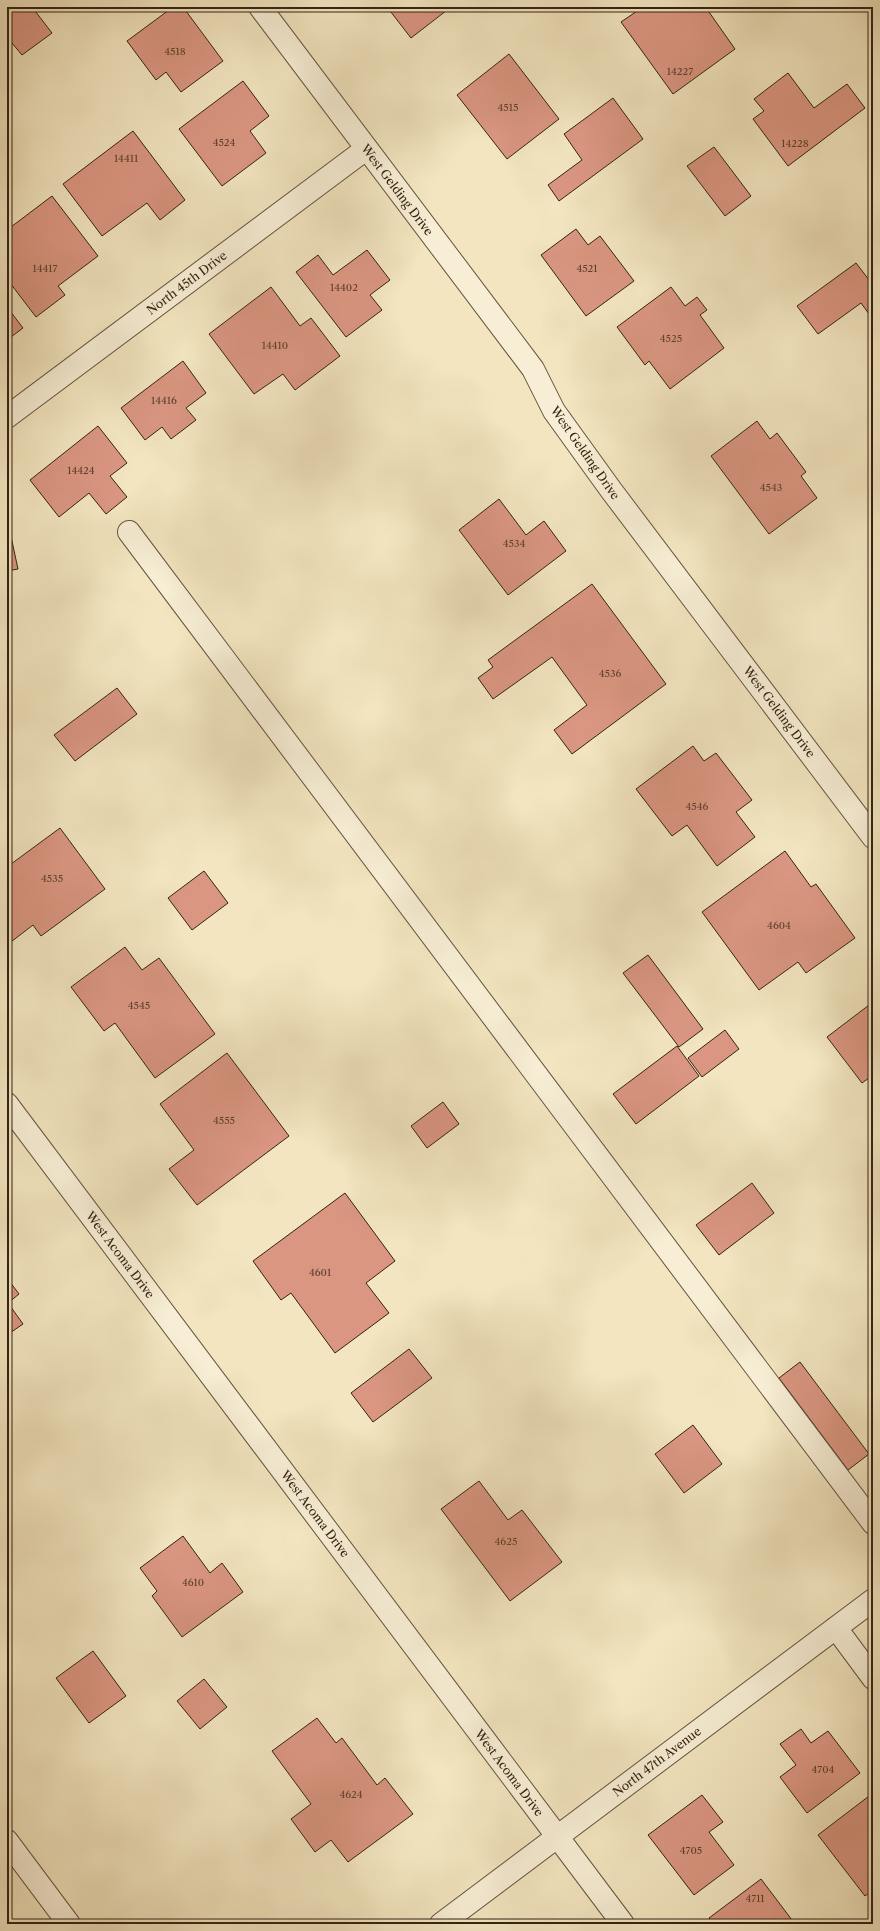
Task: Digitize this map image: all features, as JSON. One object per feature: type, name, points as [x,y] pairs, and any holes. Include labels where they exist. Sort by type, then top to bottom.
[{"type":"street","name":"West Gelding Drive","points":[[260,7],[533,369],[554,411],[611,490],[866,815],[873,837]]},
{"type":"street","name":"North 45th Drive","points":[[7,417],[366,149]]},
{"type":"street","points":[[129,532],[873,1523]]},
{"type":"street","name":"West Acoma Drive","points":[[7,1104],[623,1924]]},
{"type":"street","name":"North 47th Avenue","points":[[441,1924],[558,1838],[873,1600]]},
{"type":"street","points":[[836,1628],[873,1678]]},
{"type":"street","points":[[7,1841],[69,1924]]},
{"type":"building","points":[[7,7],[32,7],[52,33],[22,55],[12,43],[7,47]]},
{"type":"building","points":[[173,7],[183,7],[223,61],[181,92],[166,72],[156,80],[127,41]]},
{"type":"building","points":[[358,7],[367,7],[361,11]]},
{"type":"building","points":[[387,7],[451,7],[411,38]]},
{"type":"building","points":[[643,7],[715,7],[709,12],[735,49],[673,94],[621,22]]},
{"type":"building","points":[[509,54],[559,119],[507,159],[457,95]]},
{"type":"building","points":[[788,73],[814,108],[847,84],[865,108],[788,166],[753,119],[764,111],[754,99]]},
{"type":"building","points":[[243,81],[269,116],[250,131],[266,153],[222,186],[179,129]]},
{"type":"building","points":[[613,98],[643,139],[559,201],[548,185],[582,160],[564,134]]},
{"type":"building","points":[[133,131],[185,200],[160,220],[147,203],[102,236],[63,184]]},
{"type":"building","points":[[714,147],[751,196],[725,216],[687,166]]},
{"type":"building","points":[[52,196],[98,256],[58,286],[65,295],[36,317],[7,279],[7,230]]},
{"type":"building","points":[[576,229],[588,245],[600,236],[634,281],[586,316],[541,255]]},
{"type":"building","points":[[367,250],[390,280],[370,295],[382,310],[346,337],[296,272],[318,255],[333,275]]},
{"type":"building","points":[[856,263],[873,285],[873,317],[872,318],[861,303],[818,334],[797,306]]},
{"type":"building","points":[[271,287],[300,326],[311,318],[340,356],[295,390],[283,374],[254,394],[209,334]]},
{"type":"building","points":[[671,287],[685,306],[697,297],[707,310],[700,315],[724,348],[670,389],[649,361],[645,365],[617,327]]},
{"type":"building","points":[[7,307],[23,328],[7,340]]},
{"type":"building","points":[[183,361],[206,393],[186,408],[196,420],[171,439],[162,427],[145,440],[121,408]]},
{"type":"building","points":[[757,421],[770,439],[777,433],[806,472],[801,476],[817,498],[769,534],[711,456]]},
{"type":"building","points":[[98,426],[127,463],[110,476],[127,497],[106,514],[89,493],[59,517],[30,480]]},
{"type":"building","points":[[499,499],[526,535],[544,521],[566,551],[508,595],[459,530]]},
{"type":"building","points":[[10,532],[18,569],[7,571],[7,533]]},
{"type":"building","points":[[592,584],[666,684],[572,754],[554,730],[587,705],[552,657],[493,699],[478,678],[493,667],[488,660]]},
{"type":"building","points":[[117,688],[137,714],[75,761],[54,735]]},
{"type":"building","points":[[693,746],[704,761],[716,753],[752,800],[736,812],[755,837],[717,866],[687,825],[672,836],[636,789]]},
{"type":"building","points":[[60,828],[105,889],[41,936],[33,925],[7,945],[7,867]]},
{"type":"building","points":[[785,851],[811,887],[816,884],[855,938],[806,973],[798,962],[759,990],[702,912]]},
{"type":"building","points":[[204,871],[228,903],[192,930],[168,898]]},
{"type":"building","points":[[125,947],[142,970],[159,958],[215,1034],[155,1078],[115,1023],[104,1031],[71,987]]},
{"type":"building","points":[[648,955],[703,1029],[679,1047],[623,973]]},
{"type":"building","points":[[873,1002],[873,1075],[862,1083],[827,1037]]},
{"type":"building","points":[[725,1030],[739,1049],[702,1077],[688,1058]]},
{"type":"building","points":[[677,1046],[699,1076],[636,1124],[613,1094]]},
{"type":"building","points":[[227,1053],[289,1136],[197,1205],[169,1169],[194,1150],[160,1104]]},
{"type":"building","points":[[443,1102],[459,1124],[427,1148],[411,1126]]},
{"type":"building","points":[[752,1183],[774,1213],[719,1255],[696,1225]]},
{"type":"building","points":[[345,1193],[395,1261],[366,1283],[389,1313],[335,1353],[291,1293],[281,1300],[253,1261]]},
{"type":"building","points":[[7,1278],[19,1294],[8,1303],[23,1324],[7,1335]]},
{"type":"building","points":[[409,1349],[432,1378],[373,1422],[351,1393]]},
{"type":"building","points":[[800,1362],[869,1454],[848,1470],[779,1378]]},
{"type":"building","points":[[693,1425],[722,1464],[684,1493],[655,1454]]},
{"type":"building","points":[[479,1481],[508,1520],[522,1510],[562,1562],[510,1601],[441,1509]]},
{"type":"building","points":[[183,1536],[210,1573],[222,1563],[243,1592],[182,1637],[152,1596],[157,1591],[140,1568]]},
{"type":"building","points":[[93,1651],[126,1696],[89,1723],[56,1678]]},
{"type":"building","points":[[204,1679],[227,1707],[200,1729],[177,1701]]},
{"type":"building","points":[[317,1718],[336,1743],[342,1738],[377,1785],[385,1778],[413,1814],[348,1862],[331,1840],[315,1852],[291,1819],[311,1804],[272,1751]]},
{"type":"building","points":[[801,1729],[811,1743],[828,1731],[860,1773],[807,1813],[780,1777],[796,1765],[780,1744]]},
{"type":"building","points":[[873,1793],[873,1890],[865,1896],[818,1835]]},
{"type":"building","points":[[702,1795],[723,1822],[709,1832],[734,1865],[694,1895],[648,1835]]},
{"type":"building","points":[[761,1879],[795,1924],[714,1924],[709,1918]]}]
